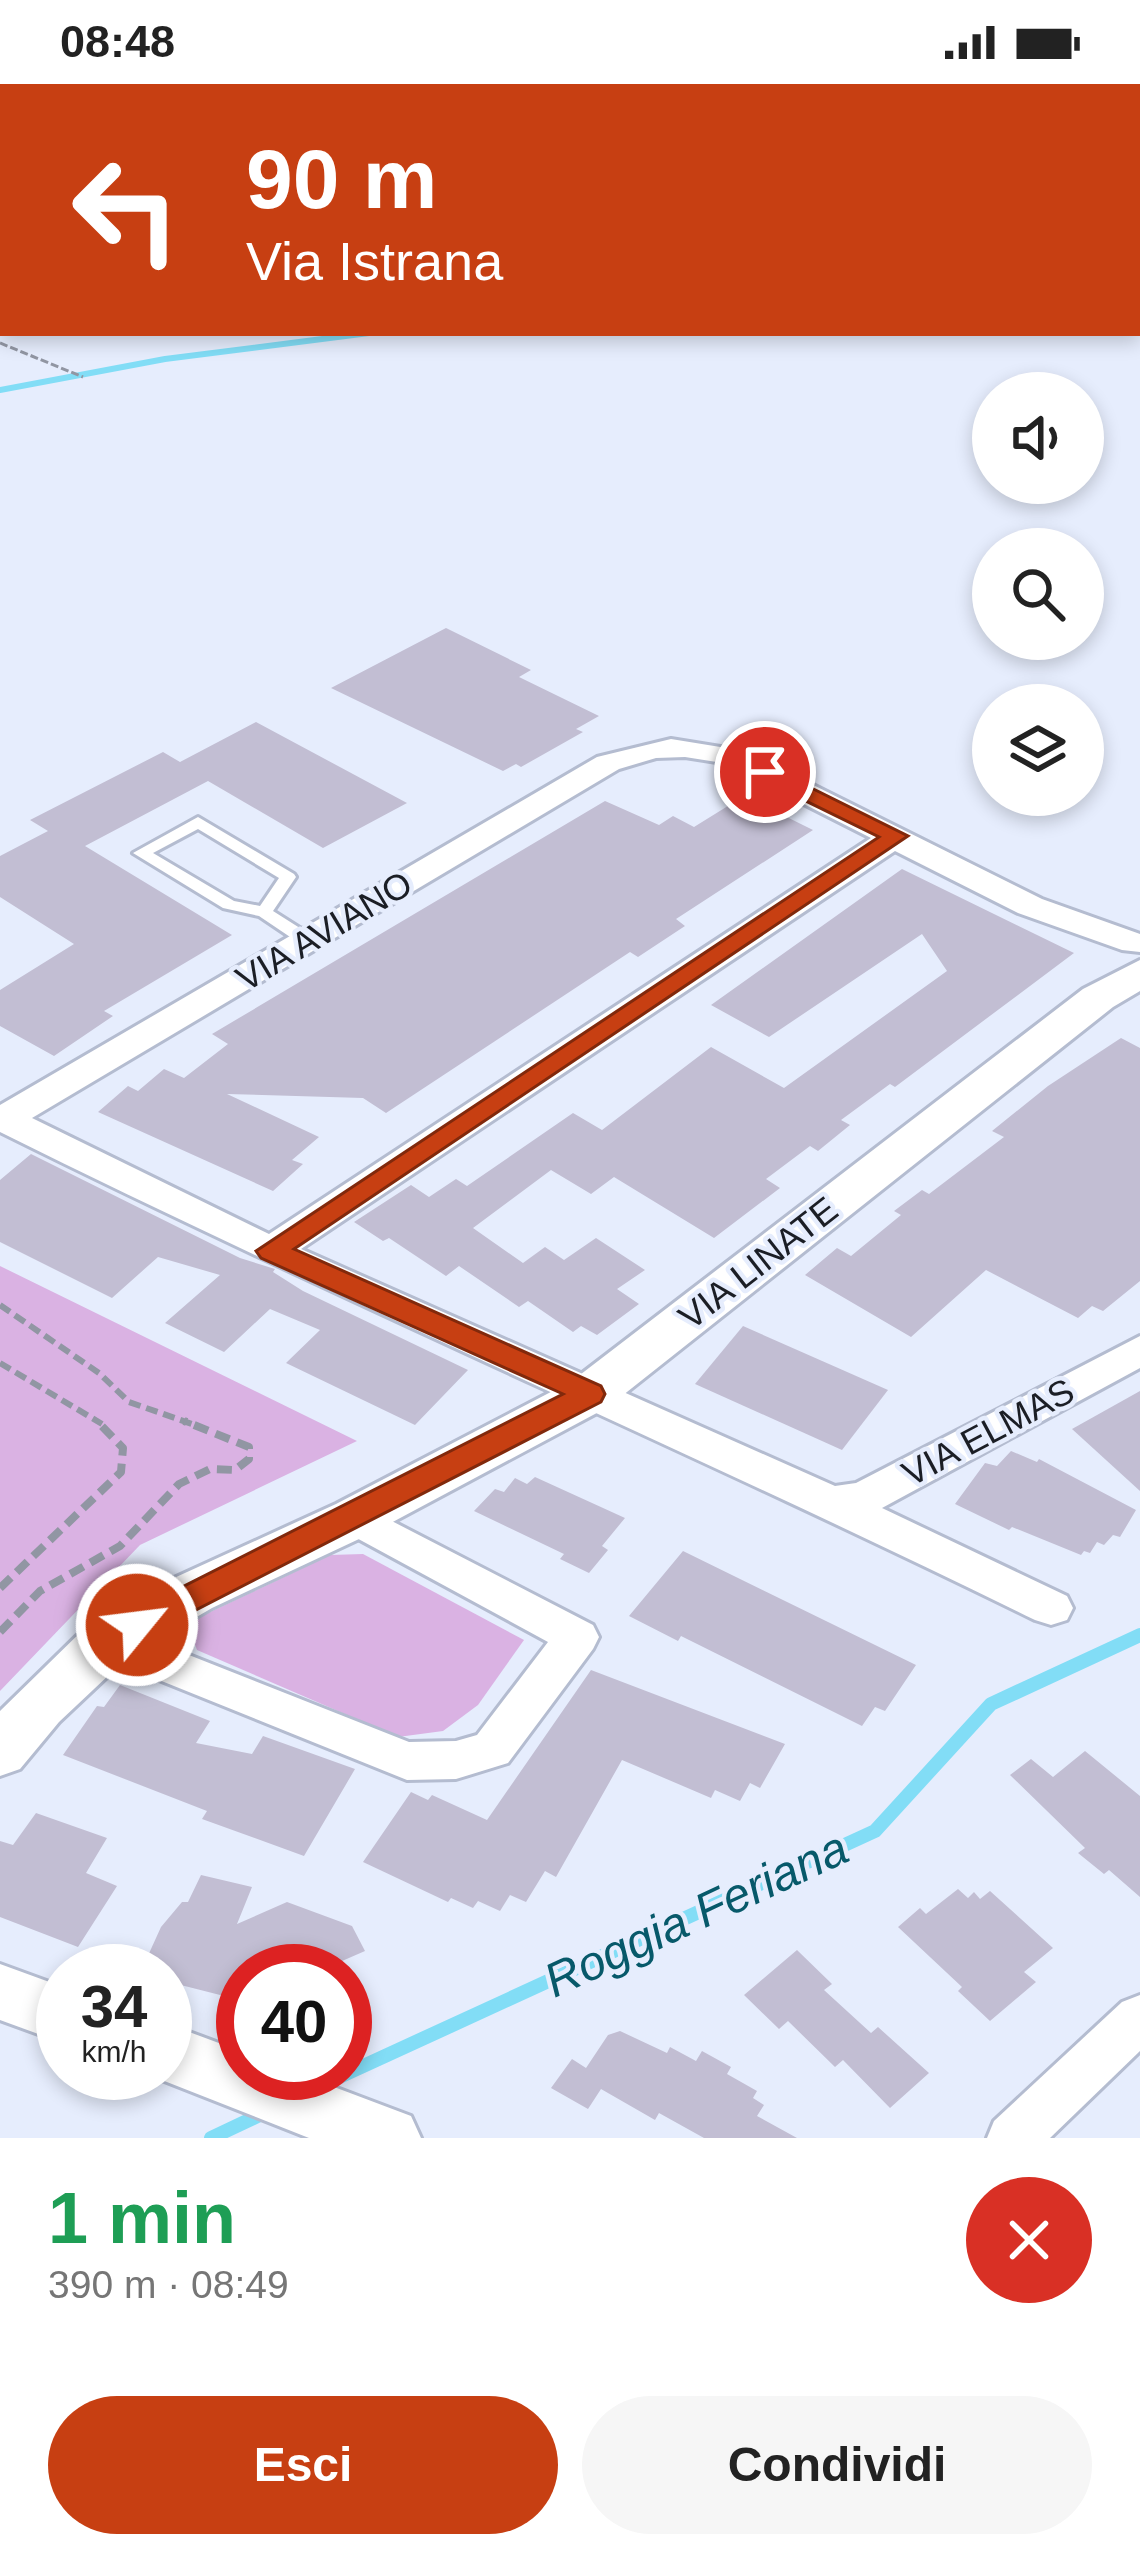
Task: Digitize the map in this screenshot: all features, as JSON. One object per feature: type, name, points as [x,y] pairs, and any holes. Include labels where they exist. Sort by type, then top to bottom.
[{"type":"street","name":"VIA AVIANO","points":[[2,1118],[608,764],[646,748],[701,746],[734,757],[896,836]]},
{"type":"street","points":[[271,1251],[896,836],[1030,906],[1138,954]]},
{"type":"street","name":"VIA LINATE","points":[[0,1752],[39,1706],[108,1641],[590,1394],[1098,998],[1138,954]]},
{"type":"street","name":"VIA ELMAS","points":[[2,1118],[271,1251],[832,1502],[1051,1608]]},
{"type":"street","name":"VIA ELMAS","points":[[832,1502],[864,1498],[1140,1350]]},
{"type":"street","points":[[108,1641],[407,1761],[456,1760],[492,1750],[578,1637],[355,1518]]},
{"type":"street","points":[[0,1992],[36,2005]]},
{"type":"street","points":[[1013,2138],[1140,2018]]},
{"type":"street","points":[[193,2062],[368,2130]]},
{"type":"lane","points":[[264,912],[288,877],[198,822],[141,853],[229,905],[264,912],[308,941]]},
{"type":"path","points":[[0,343],[83,377]]},
{"type":"path","points":[[0,1305],[99,1373],[129,1402],[240,1440],[249,1447],[250,1459],[235,1470],[210,1469],[179,1484],[120,1546],[40,1591],[0,1632]]},
{"type":"path","points":[[0,1363],[108,1427],[121,1441],[126,1459],[121,1472],[0,1588]]},
{"type":"shaded area","points":[[0,1266],[357,1441],[140,1545],[0,1691]]},
{"type":"shaded area","points":[[363,1554],[524,1640],[478,1705],[443,1731],[398,1737],[197,1650],[187,1623],[330,1555]]},
{"type":"building","points":[[446,628],[531,670],[519,677],[599,716],[576,729],[583,732],[521,767],[516,764],[503,771],[331,688]]},
{"type":"building","points":[[256,722],[407,803],[323,848],[208,781],[85,846],[232,935],[104,1011],[113,1016],[54,1056],[0,1026],[0,990],[74,944],[0,897],[0,856],[48,831],[30,820],[163,752],[180,762]]},
{"type":"building","points":[[744,796],[813,830],[676,919],[685,926],[638,957],[630,952],[386,1113],[363,1098],[227,1094],[319,1137],[292,1160],[303,1164],[273,1191],[98,1112],[128,1086],[138,1091],[164,1069],[184,1078],[228,1044],[212,1034],[605,801],[659,825],[673,816],[694,827]]},
{"type":"building","points":[[902,869],[1074,953],[895,1087],[890,1084],[841,1120],[850,1125],[818,1151],[810,1146],[766,1179],[780,1188],[714,1238],[614,1177],[591,1194],[551,1170],[473,1228],[523,1263],[545,1247],[564,1260],[596,1238],[645,1270],[617,1289],[639,1304],[597,1335],[581,1326],[573,1332],[528,1301],[519,1307],[459,1266],[446,1276],[389,1238],[383,1241],[354,1222],[411,1185],[429,1197],[456,1179],[467,1186],[573,1113],[602,1130],[711,1047],[784,1088],[947,971],[922,934],[769,1037],[711,1005]]},
{"type":"building","points":[[1121,1038],[1140,1048],[1140,1281],[1103,1311],[1092,1306],[1078,1318],[986,1270],[911,1337],[805,1275],[837,1248],[851,1256],[901,1215],[894,1211],[922,1190],[929,1194],[1004,1137],[992,1131],[1048,1086]]},
{"type":"building","points":[[31,1154],[240,1258],[275,1269],[303,1291],[468,1370],[415,1425],[286,1363],[320,1330],[270,1309],[224,1352],[165,1323],[220,1275],[158,1257],[112,1298],[0,1242],[0,1180]]},
{"type":"building","points":[[743,1326],[888,1390],[842,1450],[695,1384]]},
{"type":"building","points":[[1140,1391],[1140,1491],[1072,1429]]},
{"type":"building","points":[[1011,1451],[1039,1459],[1136,1510],[1120,1537],[1113,1535],[1104,1545],[1097,1542],[1090,1553],[1081,1555],[1012,1527],[1009,1530],[955,1504],[985,1463],[997,1466]]},
{"type":"building","points":[[535,1477],[625,1518],[602,1546],[608,1550],[589,1573],[560,1559],[564,1554],[474,1511],[495,1489],[504,1492],[515,1478],[527,1484]]},
{"type":"building","points":[[683,1551],[916,1665],[885,1711],[875,1707],[862,1726],[681,1636],[678,1641],[629,1616]]},
{"type":"building","points":[[591,1670],[785,1744],[760,1788],[750,1783],[740,1801],[715,1790],[711,1798],[622,1760],[556,1877],[545,1871],[526,1902],[510,1895],[500,1911],[478,1901],[473,1908],[451,1898],[448,1902],[363,1862],[411,1792],[428,1800],[432,1795],[487,1820]]},
{"type":"building","points":[[120,1685],[210,1721],[196,1743],[252,1754],[263,1736],[355,1769],[304,1856],[202,1819],[207,1811],[63,1755],[97,1706],[104,1707]]},
{"type":"building","points":[[1085,1751],[1140,1796],[1140,1897],[1109,1870],[1104,1874],[1078,1853],[1085,1848],[1010,1775],[1031,1759],[1053,1777]]},
{"type":"building","points":[[36,1813],[107,1838],[86,1873],[117,1886],[80,1944],[0,1917],[0,1841],[13,1845]]},
{"type":"building","points":[[201,1875],[252,1887],[237,1924],[287,1902],[352,1926],[361,1944],[216,1944],[216,1994],[192,1988],[192,1944],[153,1944],[161,1927],[182,1902],[188,1902]]},
{"type":"building","points":[[958,1889],[968,1898],[974,1892],[980,1899],[990,1891],[1053,1948],[1024,1972],[1036,1982],[990,2021],[958,1991],[962,1987],[898,1927],[920,1908],[926,1914]]},
{"type":"building","points":[[797,1950],[832,1984],[824,1990],[871,2033],[878,2027],[929,2073],[890,2108],[843,2060],[835,2067],[788,2021],[779,2029],[744,1995]]},
{"type":"building","points":[[620,2031],[667,2053],[670,2047],[696,2061],[702,2051],[731,2067],[727,2074],[757,2091],[753,2098],[764,2105],[757,2116],[797,2138],[704,2138],[659,2113],[655,2120],[601,2089],[588,2109],[551,2088],[572,2059],[586,2068],[608,2035]]},
{"type":"waterway","points":[[0,390],[165,359],[345,336]]},
{"type":"waterway","name":"Roggia Feriana","points":[[372,2062],[875,1831],[991,1704],[1140,1635]]},
{"type":"waterway","name":"Roggia Feriana","points":[[211,2138],[268,2111]]},
{"type":"route","points":[[137,1625],[194,1593],[355,1518],[590,1394],[271,1251],[896,836],[765,772]]}]
